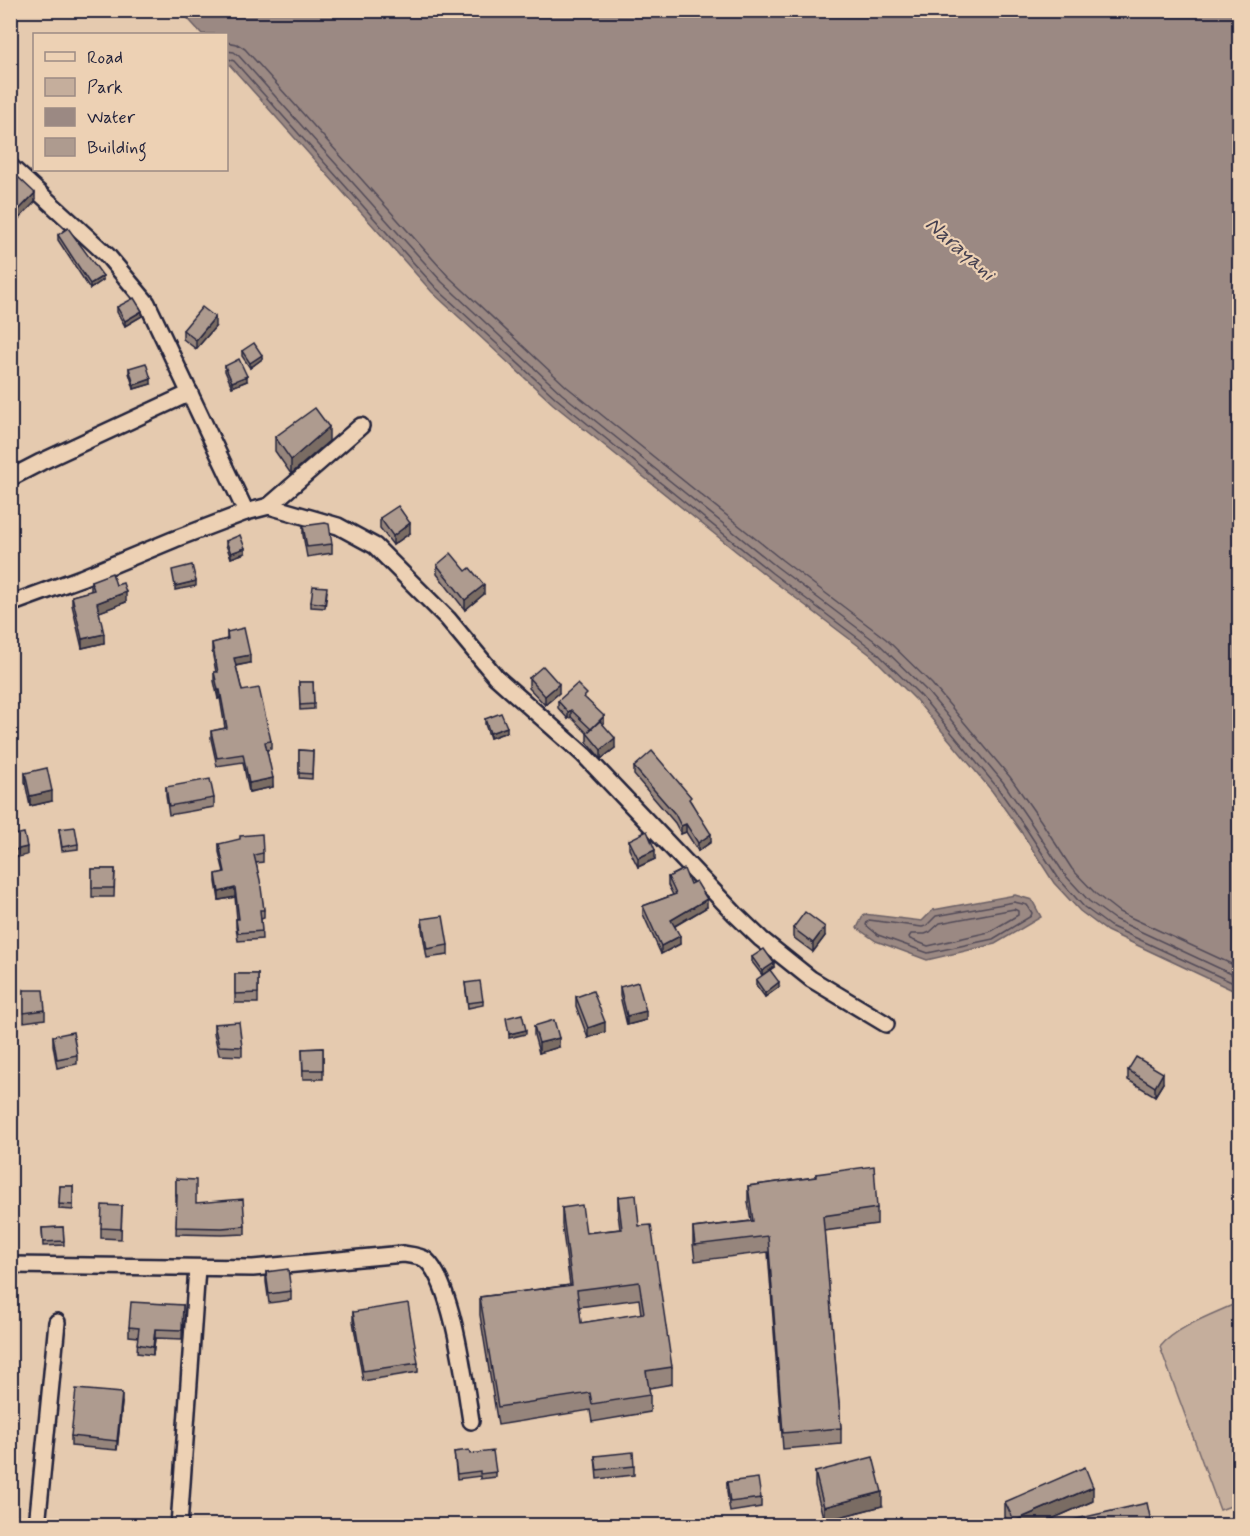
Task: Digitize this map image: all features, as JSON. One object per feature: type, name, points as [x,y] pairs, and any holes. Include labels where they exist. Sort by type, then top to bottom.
[{"type":"street","points":[[10,166],[106,255],[147,303],[246,512]]},
{"type":"street","points":[[10,478],[190,393]]},
{"type":"street","points":[[10,604],[246,512],[269,506],[361,426]]},
{"type":"street","points":[[269,506],[338,526],[375,546],[448,619],[496,677],[584,755],[761,939],[811,979],[886,1024]]},
{"type":"street","points":[[10,1264],[253,1268],[404,1254],[424,1258],[437,1275],[446,1297],[457,1341],[471,1421]]},
{"type":"street","points":[[179,1526],[197,1268]]},
{"type":"street","points":[[38,1526],[57,1322]]},
{"type":"green space","points":[[1239,1302],[1239,1503],[1220,1510],[1160,1347],[1186,1327]]},
{"type":"water","name":"Narayani","points":[[181,11],[1239,11],[1239,993],[1107,931],[1080,911],[1054,883],[992,791],[916,700],[872,656],[768,577],[553,404],[432,292],[228,63],[228,33],[201,33]]},
{"type":"water","points":[[1015,895],[1032,900],[1041,917],[995,944],[927,960],[876,941],[857,928],[864,914],[922,921],[933,910]]},
{"type":"building","points":[[19,178],[35,193],[11,218],[10,184]]},
{"type":"building","points":[[68,228],[103,276],[90,284],[58,235]]},
{"type":"building","points":[[134,298],[142,311],[125,321],[117,307]]},
{"type":"building","points":[[202,307],[215,317],[196,340],[183,330]]},
{"type":"building","points":[[254,343],[262,355],[250,363],[242,351]]},
{"type":"building","points":[[239,359],[247,376],[232,382],[225,366]]},
{"type":"building","points":[[146,363],[151,379],[134,385],[129,368]]},
{"type":"building","points":[[315,408],[329,427],[291,460],[275,437]]},
{"type":"building","points":[[398,506],[410,523],[393,536],[380,518]]},
{"type":"building","points":[[329,524],[332,544],[307,547],[303,526]]},
{"type":"building","points":[[240,535],[245,548],[231,553],[226,541]]},
{"type":"building","points":[[451,553],[466,571],[470,568],[484,585],[465,600],[437,565]]},
{"type":"building","points":[[192,565],[196,581],[175,586],[172,570]]},
{"type":"building","points":[[112,573],[116,585],[123,583],[126,592],[97,603],[104,634],[82,639],[72,596],[94,590],[91,581]]},
{"type":"building","points":[[313,586],[327,587],[325,604],[311,602]]},
{"type":"building","points":[[244,628],[250,655],[234,658],[242,691],[259,688],[271,741],[265,742],[273,778],[249,783],[243,754],[217,758],[211,731],[227,728],[214,672],[218,672],[212,643],[228,639],[227,632]]},
{"type":"building","points":[[543,666],[559,684],[545,696],[529,678]]},
{"type":"building","points":[[299,682],[313,682],[314,704],[300,705]]},
{"type":"building","points":[[577,684],[587,694],[584,697],[604,716],[591,729],[571,710],[568,712],[558,701]]},
{"type":"building","points":[[501,713],[507,727],[490,733],[485,719]]},
{"type":"building","points":[[600,721],[615,738],[601,750],[587,733]]},
{"type":"building","points":[[299,750],[313,751],[312,774],[299,773]]},
{"type":"building","points":[[652,751],[691,797],[689,799],[711,834],[698,843],[686,824],[681,826],[675,814],[634,767]]},
{"type":"building","points":[[47,768],[52,791],[30,796],[25,773]]},
{"type":"building","points":[[210,779],[214,798],[169,806],[166,787]]},
{"type":"building","points":[[75,827],[78,844],[62,847],[59,829]]},
{"type":"building","points":[[647,831],[655,850],[638,858],[629,840]]},
{"type":"building","points":[[24,833],[27,847],[10,851],[10,836]]},
{"type":"building","points":[[262,834],[263,853],[254,855],[264,910],[260,910],[262,931],[238,933],[236,919],[239,919],[235,888],[219,892],[216,874],[225,872],[219,844],[240,839],[240,836]]},
{"type":"building","points":[[92,869],[115,869],[114,888],[92,888]]},
{"type":"building","points":[[684,869],[690,884],[696,881],[707,899],[671,920],[680,936],[661,946],[643,906],[676,894],[668,877]]},
{"type":"building","points":[[805,912],[825,927],[813,943],[793,928]]},
{"type":"building","points":[[443,916],[448,945],[427,949],[422,919]]},
{"type":"building","points":[[764,949],[774,963],[762,971],[752,957]]},
{"type":"building","points":[[770,970],[779,982],[765,993],[756,980]]},
{"type":"building","points":[[235,974],[258,974],[258,993],[235,994]]},
{"type":"building","points":[[480,981],[483,1001],[468,1003],[465,983]]},
{"type":"building","points":[[638,982],[646,1011],[627,1016],[620,987]]},
{"type":"building","points":[[24,990],[43,990],[45,1010],[24,1013]]},
{"type":"building","points":[[593,991],[605,1022],[588,1028],[576,997]]},
{"type":"building","points":[[522,1014],[526,1030],[509,1034],[506,1018]]},
{"type":"building","points":[[554,1020],[559,1038],[539,1043],[534,1026]]},
{"type":"building","points":[[239,1022],[242,1047],[219,1046],[214,1024]]},
{"type":"building","points":[[73,1032],[77,1055],[57,1059],[53,1036]]},
{"type":"building","points":[[323,1048],[323,1070],[303,1070],[302,1049]]},
{"type":"building","points":[[1136,1057],[1163,1073],[1155,1087],[1128,1070]]},
{"type":"building","points":[[874,1166],[877,1208],[823,1216],[841,1428],[783,1433],[768,1236],[695,1245],[693,1228],[753,1221],[748,1186]]},
{"type":"building","points":[[176,1179],[196,1180],[196,1203],[243,1199],[245,1226],[176,1227]]},
{"type":"building","points":[[60,1186],[73,1186],[73,1205],[59,1204]]},
{"type":"building","points":[[636,1195],[639,1226],[651,1225],[672,1367],[646,1371],[650,1395],[592,1404],[590,1393],[498,1407],[480,1297],[572,1285],[562,1208],[582,1205],[586,1233],[622,1229],[618,1197]],"holes":[[[639,1282],[644,1313],[581,1323],[577,1290]]]},
{"type":"building","points":[[102,1205],[122,1206],[121,1229],[101,1228]]},
{"type":"building","points":[[63,1227],[64,1241],[43,1242],[42,1228]]},
{"type":"building","points":[[288,1269],[291,1291],[269,1294],[266,1272]]},
{"type":"building","points":[[131,1302],[183,1305],[182,1330],[155,1329],[153,1347],[137,1344],[139,1328],[129,1327]]},
{"type":"building","points":[[408,1303],[418,1363],[363,1371],[353,1312]]},
{"type":"building","points":[[76,1389],[122,1393],[117,1441],[71,1436]]},
{"type":"building","points":[[469,1450],[470,1454],[493,1451],[496,1472],[480,1474],[480,1471],[457,1474],[454,1452]]},
{"type":"building","points":[[633,1452],[634,1466],[597,1470],[595,1456]]},
{"type":"building","points":[[873,1457],[882,1492],[824,1507],[815,1472]]},
{"type":"building","points":[[1085,1467],[1093,1487],[1014,1521],[1005,1502]]},
{"type":"building","points":[[758,1478],[761,1498],[730,1502],[727,1482]]},
{"type":"building","points":[[1147,1503],[1152,1526],[1046,1526]]}]
